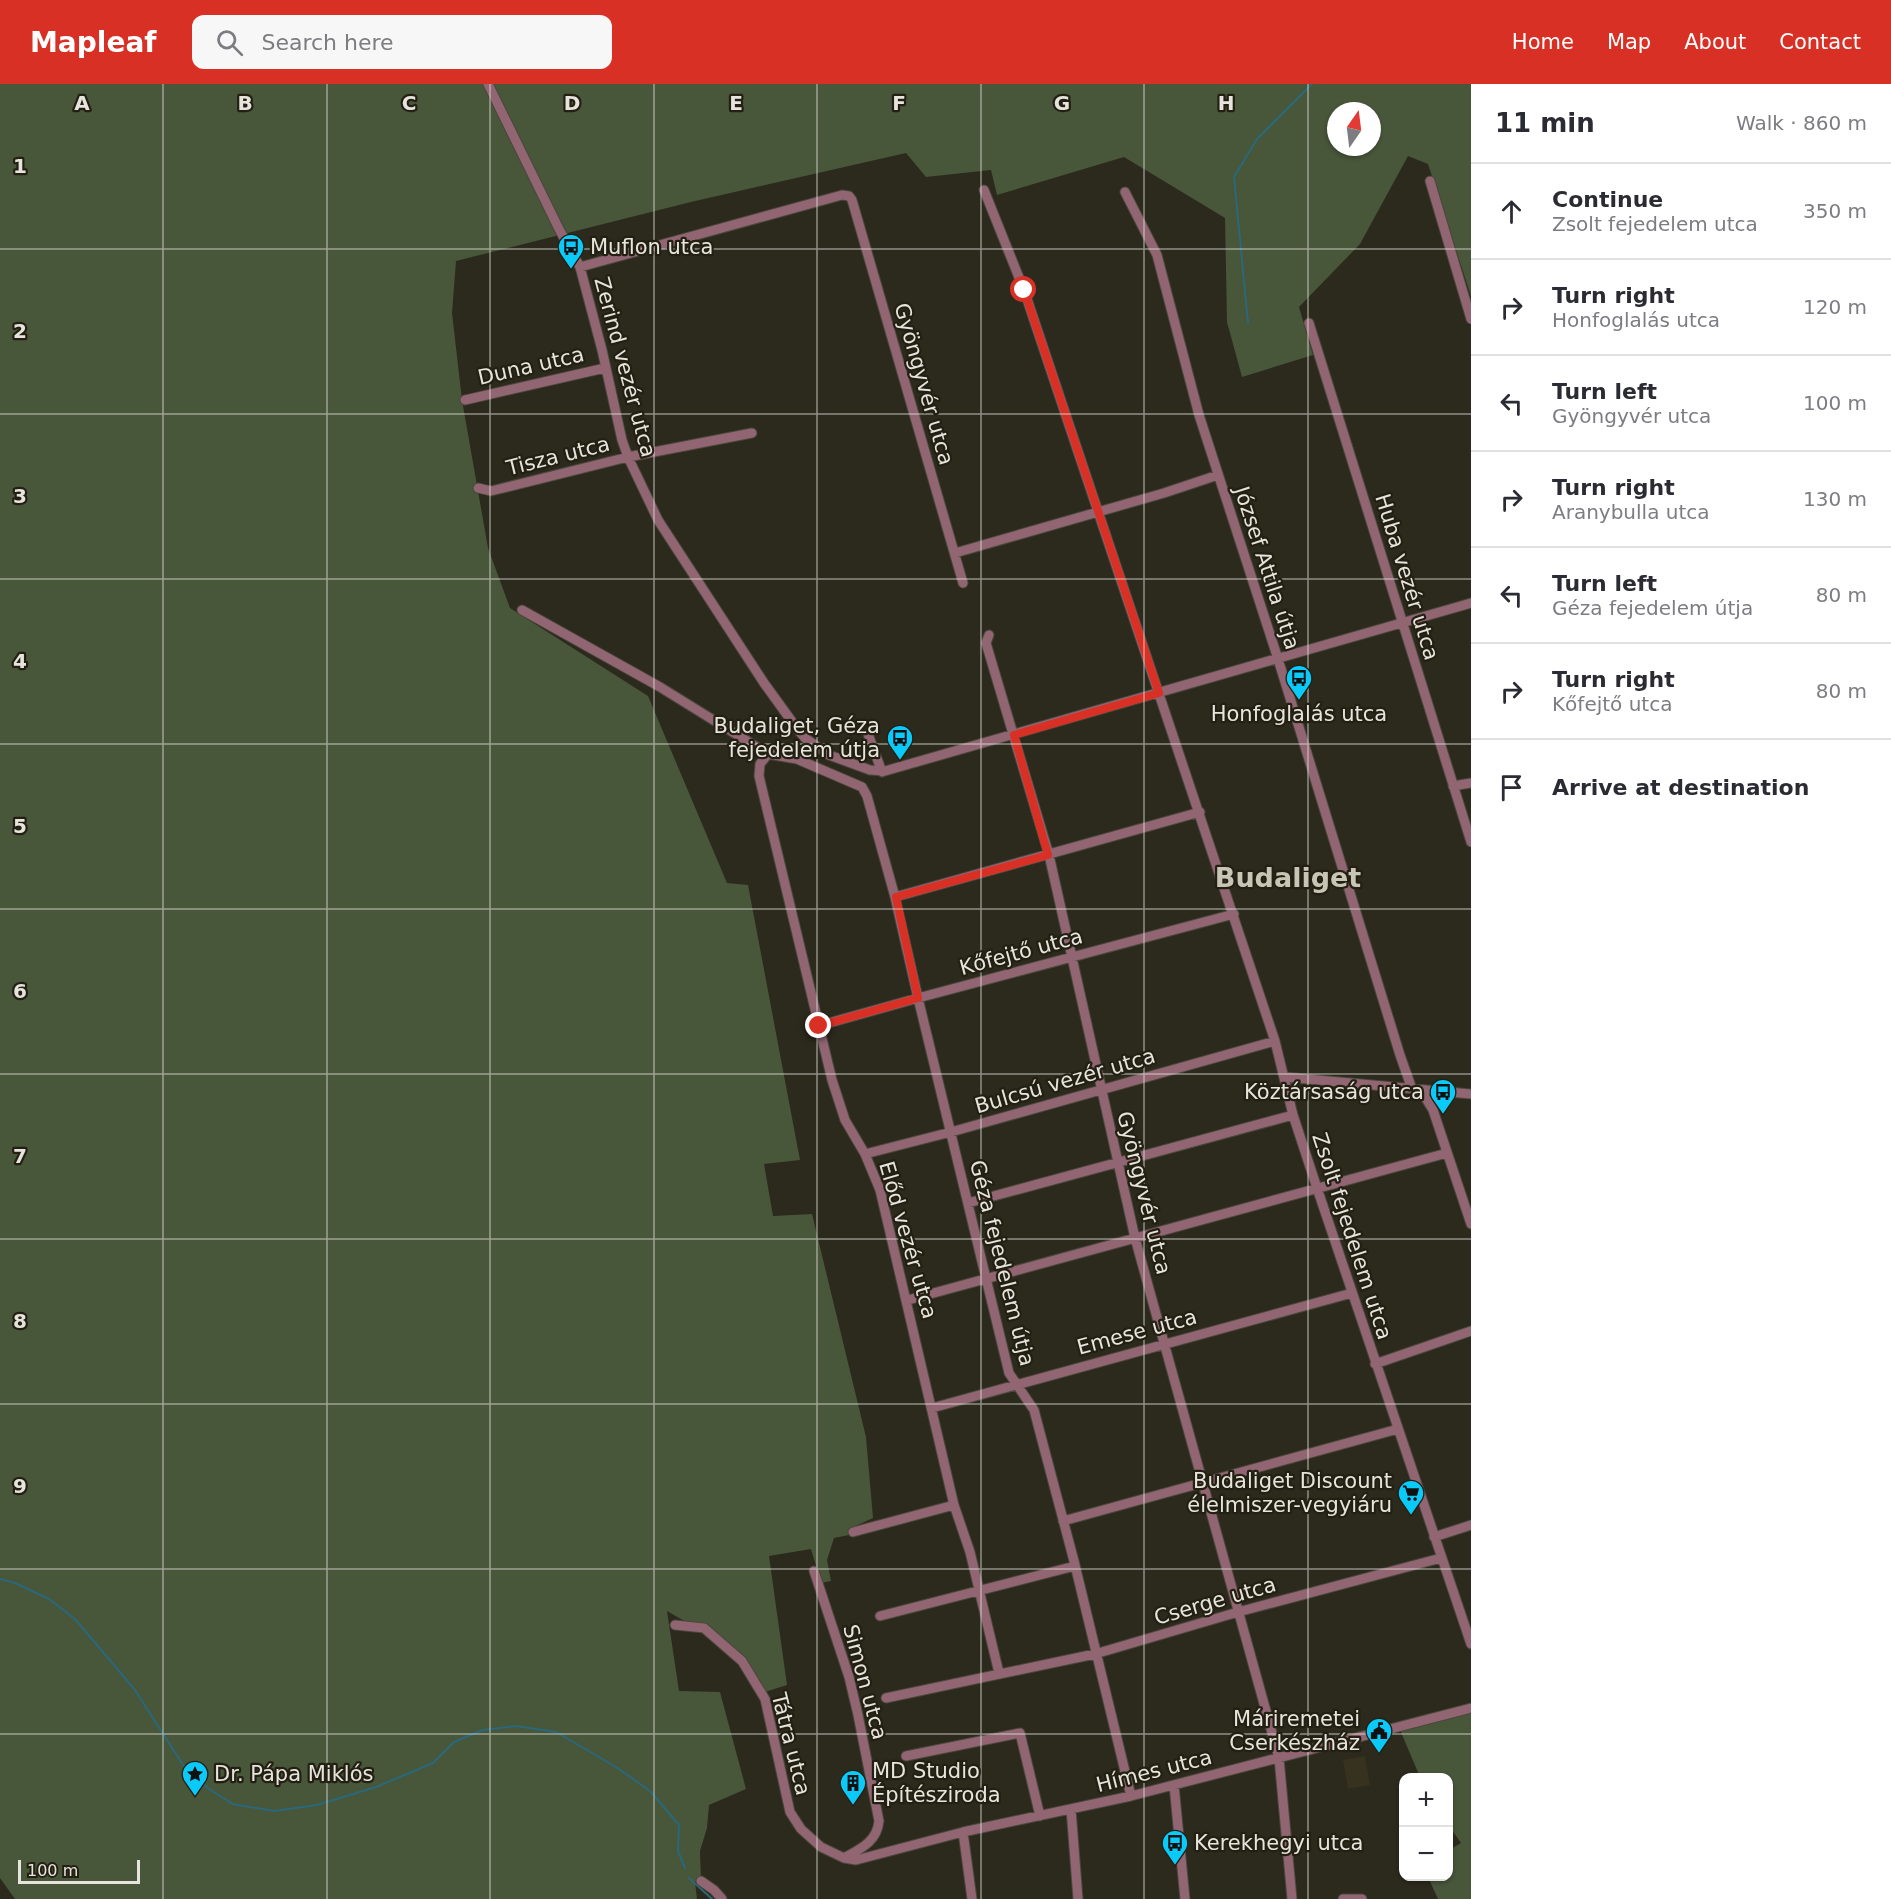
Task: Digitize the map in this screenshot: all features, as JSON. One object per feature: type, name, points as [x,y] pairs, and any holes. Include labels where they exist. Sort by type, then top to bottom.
[{"type":"street","name":"Zerind vezér utca","points":[[488,84],[580,267],[628,457],[658,520],[764,683],[798,730],[805,738],[829,755],[870,770]]},
{"type":"street","points":[[1430,181],[1471,319]]},
{"type":"street","name":"Zsolt fejedelem utca","points":[[984,190],[1024,290],[1200,812],[1275,1041],[1286,1077],[1293,1115],[1471,1644]]},
{"type":"street","name":"József Attila útja","points":[[1125,192],[1157,255],[1185,366],[1218,475],[1278,659],[1400,1055],[1412,1089],[1425,1097],[1433,1110],[1471,1224]]},
{"type":"street","name":"Gyöngyvér utca","points":[[580,267],[782,210],[843,195],[849,196],[963,583]]},
{"type":"street","name":"Huba vezér utca","points":[[1309,323],[1471,842]]},
{"type":"street","name":"Duna utca","points":[[465,399],[605,368]]},
{"type":"street","name":"Tisza utca","points":[[478,488],[491,490],[628,457],[752,433]]},
{"type":"street","points":[[955,553],[1218,475]]},
{"type":"street","points":[[522,610],[649,680],[768,754],[797,759],[862,787],[870,770],[882,772],[1471,603]]},
{"type":"street","name":"Gyöngyvér utca","points":[[989,635],[986,643],[1048,855],[1135,1238],[1279,1758],[1292,1899]]},
{"type":"street","points":[[868,734],[882,772]]},
{"type":"street","name":"Előd vezér utca","points":[[768,754],[760,765],[759,776],[832,1080],[845,1120],[865,1154],[880,1190],[908,1300],[954,1505],[970,1552],[999,1674]]},
{"type":"street","points":[[1453,786],[1471,783]]},
{"type":"street","name":"Géza fejedelem útja","points":[[862,787],[867,796],[896,897],[918,998],[1009,1373],[1034,1410],[1131,1796]]},
{"type":"street","points":[[896,897],[1200,812]]},
{"type":"street","name":"Kőfejtő utca","points":[[819,1026],[1234,914]]},
{"type":"street","name":"Bulcsú vezér utca","points":[[865,1154],[1275,1041]]},
{"type":"street","points":[[1286,1077],[1471,1095]]},
{"type":"street","points":[[968,1203],[1293,1115]]},
{"type":"street","points":[[908,1300],[1447,1153]]},
{"type":"street","name":"Emese utca","points":[[932,1408],[1352,1293]]},
{"type":"street","points":[[1376,1364],[1471,1332]]},
{"type":"street","points":[[1063,1521],[1398,1429]]},
{"type":"street","points":[[853,1532],[954,1505]]},
{"type":"street","points":[[1434,1536],[1471,1525]]},
{"type":"street","name":"Cserge utca","points":[[886,1698],[1095,1654],[1238,1612],[1441,1558]]},
{"type":"street","points":[[880,1616],[1075,1566]]},
{"type":"street","name":"Simon utca","points":[[814,1571],[849,1677],[879,1821],[879,1830],[874,1838],[844,1858]]},
{"type":"street","name":"Tátra utca","points":[[675,1625],[704,1628],[742,1661],[765,1699],[790,1812],[811,1839],[844,1858]]},
{"type":"street","name":"Hímes utca","points":[[844,1858],[856,1860],[963,1832],[1131,1796],[1471,1708]]},
{"type":"street","points":[[906,1756],[1020,1733],[1040,1816]]},
{"type":"street","points":[[1174,1785],[1185,1899]]},
{"type":"street","points":[[1071,1809],[1078,1899]]},
{"type":"street","points":[[963,1832],[972,1899]]},
{"type":"street","points":[[701,1881],[722,1899]]},
{"type":"street","points":[[1343,1899],[1362,1899]]},
{"type":"shaded area","points":[[1365,1756],[1370,1785],[1348,1789],[1343,1760]]},
{"type":"green space","points":[[0,84],[1471,84],[1471,296],[1428,164],[1408,156],[1360,244],[1299,307],[1313,355],[1242,377],[1227,322],[1225,218],[1124,157],[997,195],[991,170],[926,177],[906,153],[691,202],[456,261],[452,313],[462,400],[488,548],[510,608],[648,696],[727,883],[748,885],[800,1160],[764,1164],[773,1216],[812,1214],[866,1437],[873,1518],[849,1529],[849,1535],[834,1538],[827,1560],[831,1581],[821,1583],[811,1549],[769,1556],[787,1685],[765,1692],[722,1643],[667,1611],[679,1691],[720,1692],[746,1789],[709,1805],[707,1828],[700,1851],[701,1881],[695,1882],[697,1899],[15,1899],[0,1878]]},
{"type":"green space","points":[[1471,1711],[1471,1899],[1438,1899],[1430,1881],[1453,1881],[1453,1848],[1461,1843],[1453,1832],[1453,1773],[1418,1773],[1400,1730]]},
{"type":"waterway","points":[[1248,323],[1234,177],[1257,139],[1312,84]]},
{"type":"waterway","points":[[0,1579],[15,1583],[49,1599],[75,1619],[135,1690],[183,1765],[209,1789],[233,1804],[274,1811],[317,1805],[376,1787],[433,1763],[454,1742],[483,1730],[516,1726],[556,1732],[616,1767],[650,1791],[679,1825],[678,1851],[685,1868]]},
{"type":"waterway","points":[[689,1878],[712,1899]]},
{"type":"place","name":"Muflon utca","points":[[571,270]]},
{"type":"place","name":"Honfoglalás utca","points":[[1299,701]]},
{"type":"place","name":"Budaliget, Géza fejedelem útja","points":[[900,761]]},
{"type":"place","name":"Köztársaság utca","points":[[1443,1115]]},
{"type":"place","name":"Budaliget Discount élelmiszer-vegyiáru","points":[[1411,1516]]},
{"type":"place","name":"Máriremetei Cserkészház","points":[[1379,1754]]},
{"type":"place","name":"Dr. Pápa Miklós","points":[[195,1797]]},
{"type":"place","name":"MD Studio Építésziroda","points":[[853,1806]]},
{"type":"place","name":"Kerekhegyi utca","points":[[1175,1866]]},
{"type":"district","name":"Budaliget","points":[[1288,877]]},
{"type":"route","points":[[819,1026],[918,998],[896,897],[1048,855],[1014,735],[1159,693],[1024,290]]}]
